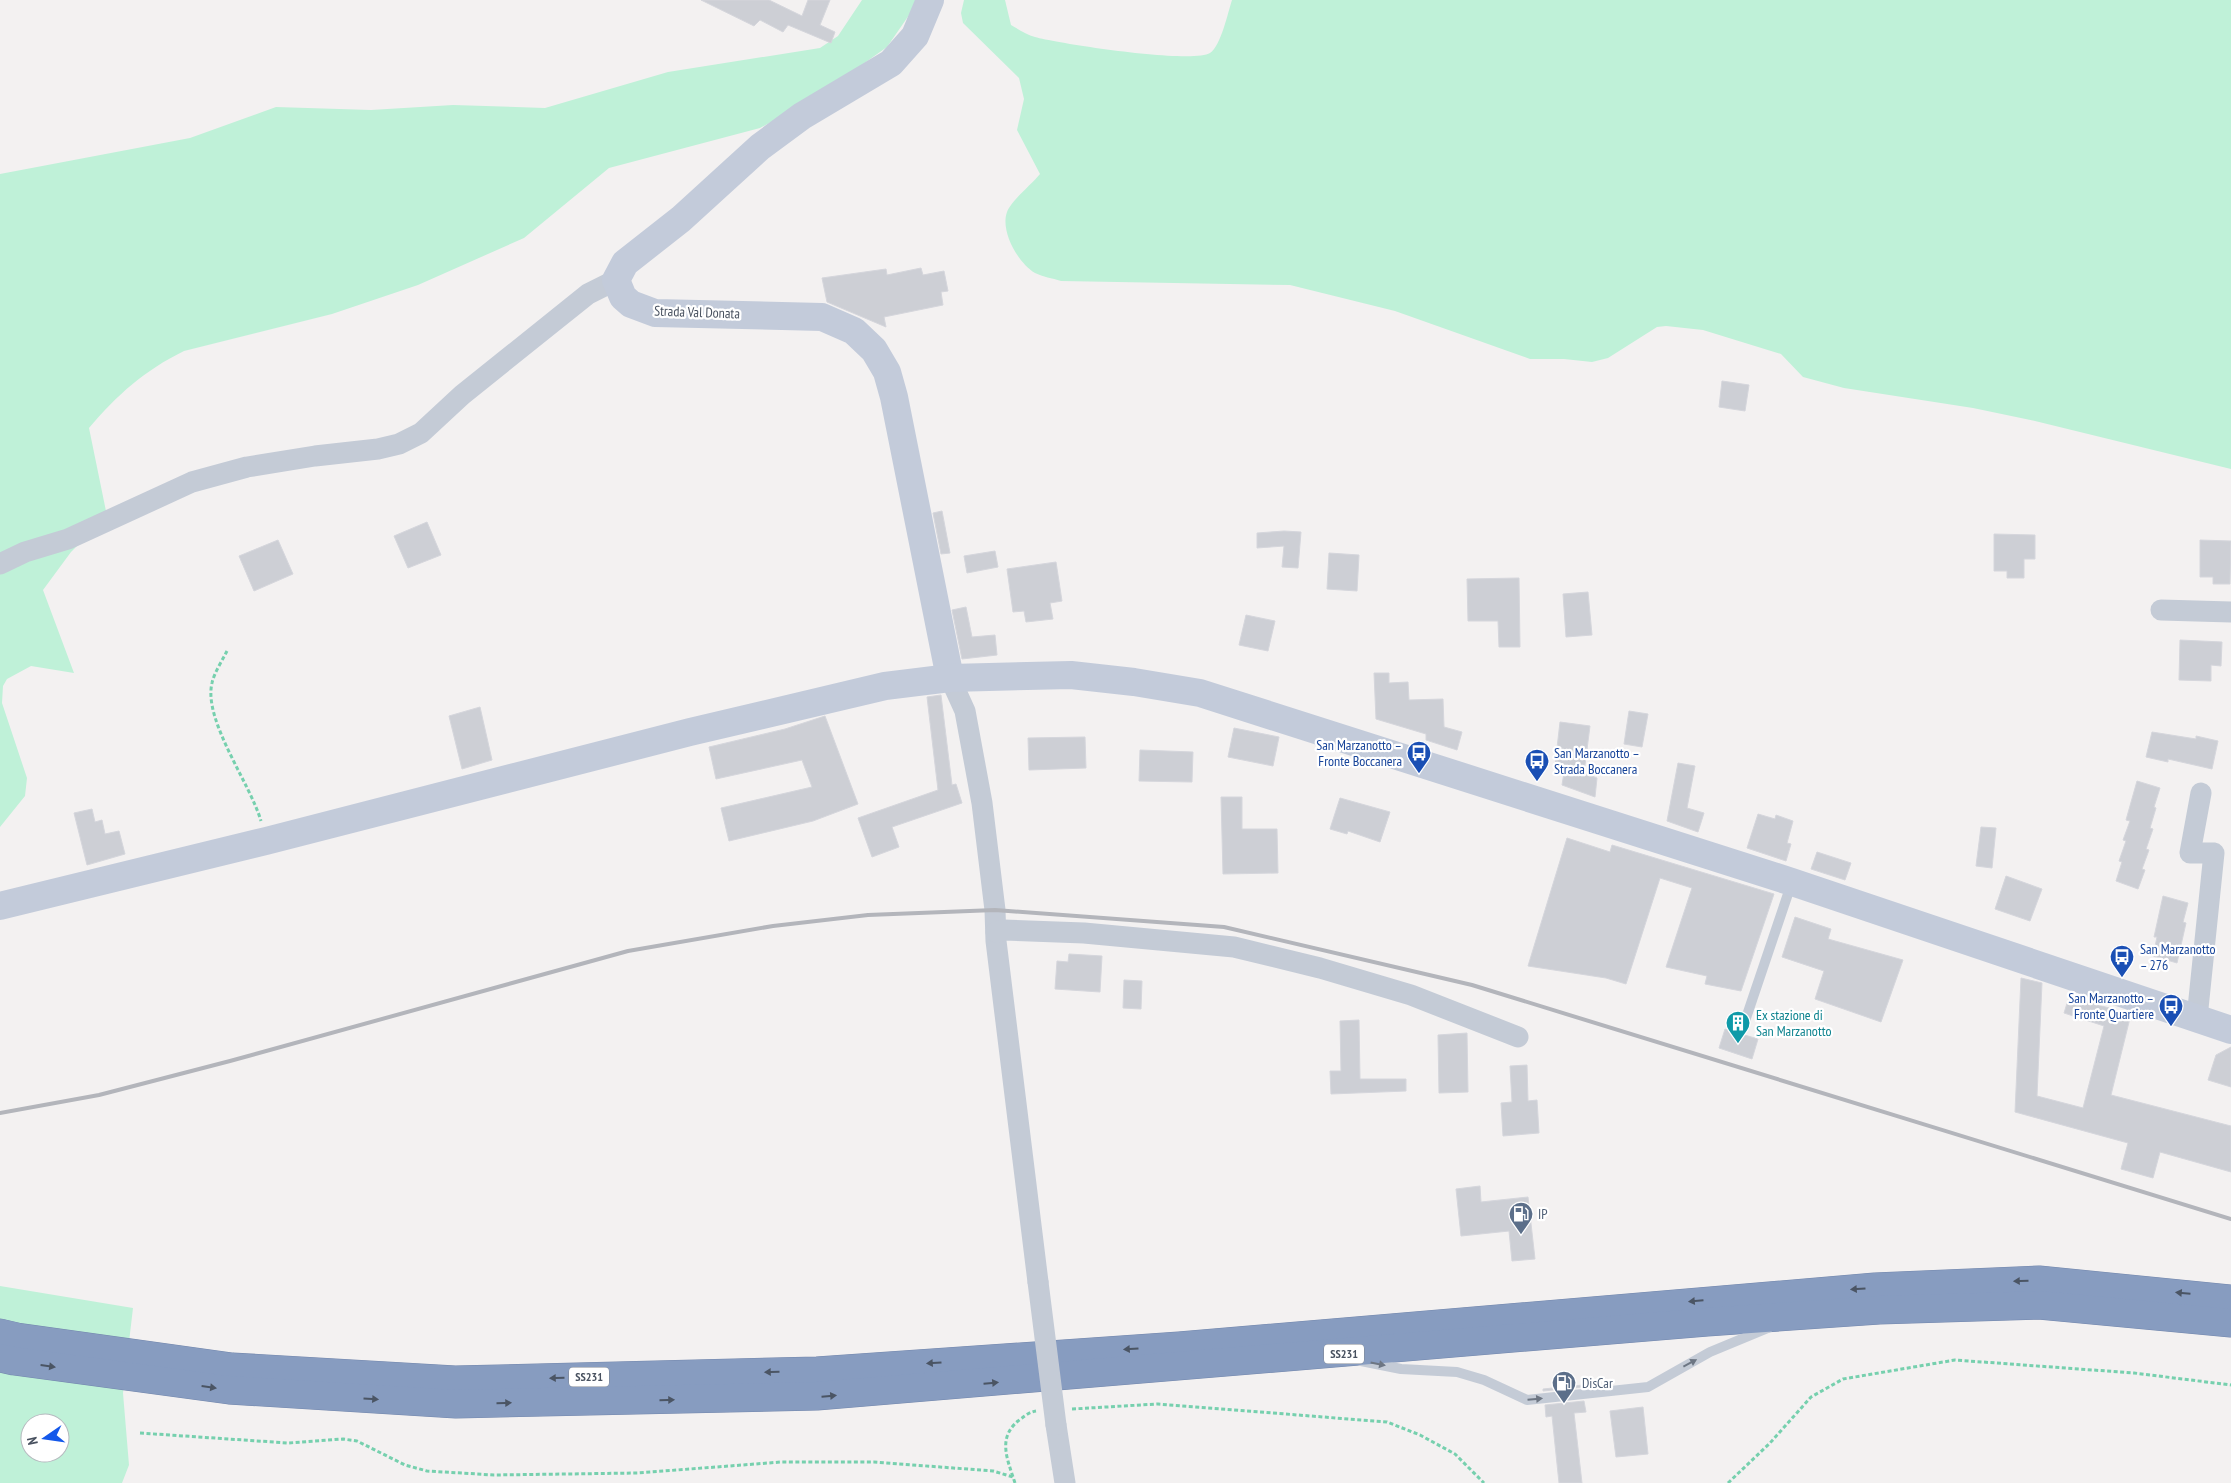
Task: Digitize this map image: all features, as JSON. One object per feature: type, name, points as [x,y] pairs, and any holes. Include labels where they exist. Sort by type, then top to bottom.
[{"type":"highway","name":"SS231","points":[[0,1333],[17,1338],[232,1367],[455,1380],[817,1371],[1179,1346],[1884,1287],[2039,1280],[2231,1299]]},
{"type":"highway","name":"SS231","points":[[0,1358],[229,1390],[456,1404],[817,1396],[1879,1310],[2039,1306],[2231,1323]]},
{"type":"main road","points":[[616,280],[625,263],[681,219],[760,147],[802,116],[890,63],[915,36],[930,0]]},
{"type":"main road","name":"Strada Val Donata","points":[[616,280],[622,297],[643,310],[670,314],[822,317],[854,331],[874,350],[887,372],[894,397],[950,678]]},
{"type":"main road","points":[[0,906],[266,841],[782,709],[885,686],[950,678],[1070,676],[1134,682],[1200,693],[1397,754],[1792,882],[2231,1030]]},
{"type":"street","points":[[0,564],[25,552],[68,539],[192,482],[247,467],[315,456],[378,449],[399,444],[421,433],[462,396],[588,294],[616,280]]},
{"type":"street","points":[[2161,610],[2231,612]]},
{"type":"street","points":[[950,678],[965,711],[980,794],[1038,1282],[1049,1418],[1065,1483]]},
{"type":"street","points":[[2196,1018],[2214,853],[2190,853],[2201,793]]},
{"type":"street","points":[[996,932],[1004,930],[1084,933],[1234,947],[1320,968],[1411,995],[1518,1037]]},
{"type":"lane","points":[[1744,1024],[1792,882]]},
{"type":"lane","points":[[1330,1355],[1401,1369],[1457,1372],[1484,1380],[1527,1400],[1648,1387],[1710,1352],[1795,1316]]},
{"type":"path","points":[[227,651],[212,682],[211,704],[224,740],[258,811],[266,841]]},
{"type":"path","points":[[1728,1483],[1770,1443],[1811,1397],[1843,1379],[1955,1360],[2134,1374],[2231,1385]]},
{"type":"path","points":[[1070,1410],[1158,1404],[1387,1422],[1420,1435],[1455,1454],[1484,1483]]},
{"type":"path","points":[[1015,1483],[1004,1447],[1011,1426],[1032,1412],[1049,1418]]},
{"type":"path","points":[[140,1433],[288,1443],[343,1439],[357,1441],[406,1465],[427,1471],[494,1475],[638,1472],[781,1462],[874,1462],[993,1471],[1013,1477]]},
{"type":"green space","points":[[862,0],[916,0],[916,5],[887,47],[818,96],[760,128],[609,168],[524,238],[418,285],[332,314],[184,351],[157,366],[121,394],[89,428],[107,516],[71,552],[43,590],[74,673],[31,666],[7,679],[3,686],[2,703],[27,778],[25,796],[0,827],[0,174],[190,138],[276,107],[371,110],[453,105],[545,108],[668,72],[820,48],[838,36]]},
{"type":"green space","points":[[964,0],[1005,0],[1011,25],[1035,37],[1125,52],[1198,56],[1210,53],[1218,43],[1232,0],[2231,0],[2231,469],[2035,421],[1973,408],[1844,388],[1803,377],[1781,354],[1703,330],[1666,326],[1657,327],[1608,358],[1592,362],[1564,359],[1530,359],[1395,311],[1290,285],[1061,281],[1035,273],[1022,262],[1012,246],[1008,237],[1005,220],[1009,208],[1040,174],[1017,130],[1024,99],[1019,78],[963,23],[961,13]]},
{"type":"green space","points":[[0,1286],[133,1308],[123,1393],[129,1465],[122,1483],[0,1483]]},
{"type":"building","points":[[701,0],[769,0],[802,16],[808,0],[830,0],[820,25],[835,32],[831,43],[788,25],[783,32],[760,20],[754,26]]},
{"type":"building","points":[[921,268],[923,275],[944,271],[948,291],[941,292],[943,305],[884,317],[886,327],[827,302],[822,278],[886,269],[887,275]]},
{"type":"building","points":[[1722,381],[1749,385],[1745,411],[1719,407]]},
{"type":"building","points":[[942,511],[950,553],[941,554],[933,513]]},
{"type":"building","points":[[427,522],[441,555],[408,568],[394,536]]},
{"type":"building","points":[[1301,532],[1298,568],[1282,567],[1284,546],[1257,548],[1257,533]]},
{"type":"building","points":[[1994,534],[2035,535],[2035,559],[2024,559],[2024,578],[2007,578],[2007,571],[1994,571]]},
{"type":"building","points":[[278,540],[293,574],[254,591],[239,556]]},
{"type":"building","points":[[2200,540],[2231,541],[2230,584],[2213,584],[2213,577],[2200,577]]},
{"type":"building","points":[[995,551],[998,567],[967,573],[964,556]]},
{"type":"building","points":[[1329,553],[1359,555],[1357,591],[1327,589]]},
{"type":"building","points":[[1056,562],[1062,601],[1050,603],[1053,619],[1026,622],[1024,611],[1013,612],[1007,569]]},
{"type":"building","points":[[1519,578],[1520,647],[1499,647],[1498,621],[1468,621],[1467,579]]},
{"type":"building","points":[[1588,592],[1592,635],[1566,637],[1563,594]]},
{"type":"building","points":[[966,607],[972,637],[995,635],[997,655],[962,659],[952,610]]},
{"type":"building","points":[[1246,615],[1275,621],[1268,651],[1239,645]]},
{"type":"building","points":[[2180,640],[2222,642],[2221,666],[2211,665],[2211,681],[2179,680]]},
{"type":"building","points":[[1374,673],[1389,673],[1389,683],[1408,682],[1409,700],[1443,699],[1444,727],[1462,732],[1457,750],[1426,740],[1426,734],[1376,719]]},
{"type":"building","points":[[941,695],[952,785],[956,784],[962,803],[892,827],[899,847],[872,857],[858,818],[938,790],[927,697]]},
{"type":"building","points":[[480,707],[492,760],[462,769],[449,716]]},
{"type":"building","points":[[1629,711],[1648,714],[1642,747],[1624,744]]},
{"type":"building","points":[[825,716],[858,804],[813,821],[729,841],[721,808],[812,787],[802,760],[716,779],[709,747],[785,729]]},
{"type":"building","points":[[1560,722],[1590,726],[1584,773],[1597,778],[1595,797],[1562,785],[1565,766],[1555,765]]},
{"type":"building","points":[[1234,728],[1279,737],[1273,766],[1228,757]]},
{"type":"building","points":[[2152,732],[2196,739],[2196,736],[2218,741],[2212,769],[2168,759],[2168,762],[2146,757]]},
{"type":"building","points":[[1085,737],[1086,768],[1029,770],[1028,738]]},
{"type":"building","points":[[1140,750],[1193,752],[1192,782],[1139,781]]},
{"type":"building","points":[[1678,763],[1695,766],[1687,808],[1704,813],[1698,832],[1667,821]]},
{"type":"building","points":[[2137,781],[2160,788],[2150,828],[2153,829],[2146,849],[2149,850],[2142,869],[2145,870],[2138,889],[2116,881],[2122,862],[2119,861],[2126,841],[2123,840],[2130,821],[2126,820]]},
{"type":"building","points":[[1221,797],[1242,797],[1242,829],[1277,829],[1278,873],[1223,874]]},
{"type":"building","points":[[1340,798],[1390,812],[1380,842],[1348,831],[1347,834],[1330,829]]},
{"type":"building","points":[[92,809],[95,822],[102,820],[105,834],[119,831],[125,854],[87,865],[74,813]]},
{"type":"building","points":[[1758,814],[1775,819],[1776,815],[1793,821],[1787,843],[1791,844],[1786,861],[1747,848]]},
{"type":"building","points":[[1981,827],[1996,828],[1992,868],[1976,866]]},
{"type":"building","points":[[1567,838],[1610,852],[1612,845],[1774,894],[1741,991],[1705,984],[1707,976],[1666,967],[1692,888],[1660,878],[1626,984],[1606,978],[1528,966]]},
{"type":"building","points":[[1817,852],[1851,863],[1845,880],[1811,869]]},
{"type":"building","points":[[2006,876],[2042,889],[2030,921],[1995,909]]},
{"type":"building","points":[[2163,896],[2188,903],[2183,922],[2186,923],[2177,963],[2153,956],[2157,937],[2154,937]]},
{"type":"building","points":[[1795,917],[1831,929],[1828,939],[1903,960],[1881,1022],[1815,999],[1824,971],[1782,957]]},
{"type":"building","points":[[1069,954],[1102,956],[1100,992],[1055,989],[1057,961],[1068,962]]},
{"type":"building","points":[[2021,978],[2042,983],[2037,1096],[2083,1108],[2104,1026],[2064,1013],[2069,997],[2131,1014],[2111,1095],[2231,1126],[2231,1172],[2160,1152],[2153,1178],[2121,1169],[2128,1143],[2015,1112]]},
{"type":"building","points":[[1124,980],[1142,981],[1141,1009],[1123,1008]]},
{"type":"building","points":[[1359,1020],[1360,1079],[1406,1079],[1406,1091],[1331,1094],[1330,1071],[1341,1071],[1340,1021]]},
{"type":"building","name":"Ex stazione di San Marzanotto","points":[[1725,1029],[1758,1039],[1752,1059],[1719,1048]]},
{"type":"building","points":[[1467,1033],[1468,1092],[1439,1093],[1438,1035]]},
{"type":"building","points":[[2231,1047],[2231,1087],[2208,1080],[2216,1055]]},
{"type":"building","points":[[1527,1065],[1528,1101],[1537,1100],[1539,1133],[1503,1136],[1501,1103],[1512,1102],[1510,1066]]},
{"type":"building","points":[[1480,1186],[1481,1202],[1528,1197],[1535,1259],[1512,1261],[1509,1231],[1461,1236],[1456,1189]]},
{"type":"building","points":[[1583,1385],[1583,1387],[1543,1391],[1543,1389]]},
{"type":"building","points":[[1584,1401],[1586,1412],[1574,1413],[1582,1483],[1559,1483],[1552,1416],[1546,1417],[1545,1405]]},
{"type":"building","points":[[1643,1407],[1648,1454],[1616,1457],[1610,1411]]},
{"type":"railway","points":[[0,1113],[99,1095],[230,1061],[628,951],[773,926],[868,915],[995,910],[1224,927],[1472,985],[2231,1219]]},
{"type":"place","name":"San Marzanotto – Fronte Boccanera","points":[[1419,774]]},
{"type":"place","name":"San Marzanotto – Strada Boccanera","points":[[1537,782]]},
{"type":"place","name":"San Marzanotto – 276","points":[[2122,978]]},
{"type":"place","name":"San Marzanotto – Fronte Quartiere","points":[[2171,1027]]},
{"type":"place","name":"Ex stazione di San Marzanotto","points":[[1738,1044]]},
{"type":"place","name":"IP","points":[[1521,1235]]},
{"type":"place","name":"DisCar","points":[[1564,1404]]}]
